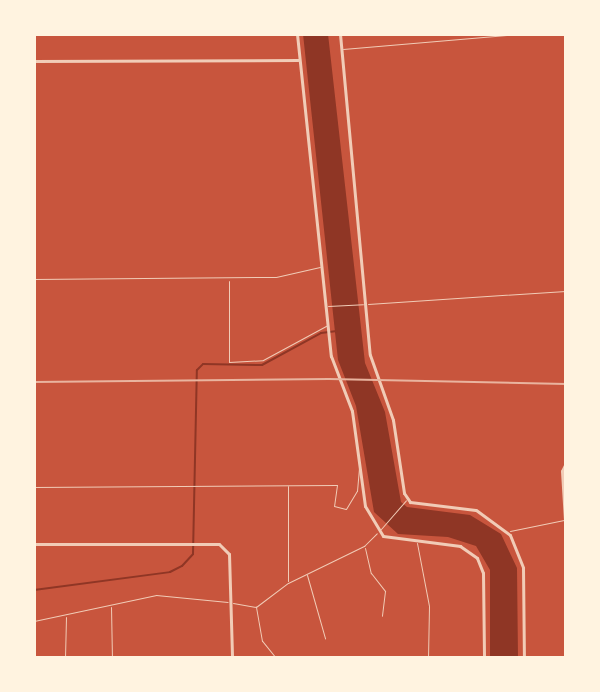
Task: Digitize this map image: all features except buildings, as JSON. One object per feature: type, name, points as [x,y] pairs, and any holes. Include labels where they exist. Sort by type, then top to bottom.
[{"type":"street","points":[[297,34],[332,362],[351,409],[365,506],[378,532],[417,543],[460,546],[480,563],[484,658]]},
{"type":"street","points":[[340,34],[371,360],[390,414],[407,499],[476,510],[507,532],[523,568],[524,658]]},
{"type":"street","points":[[34,61],[299,60]]},
{"type":"street","points":[[566,463],[562,471],[566,520]]},
{"type":"street","points":[[34,544],[219,544],[229,554],[232,658]]},
{"type":"lane","points":[[341,50],[517,34]]},
{"type":"lane","points":[[34,279],[292,276],[296,270],[322,267]]},
{"type":"lane","points":[[229,277],[229,362],[263,360],[328,325]]},
{"type":"lane","points":[[326,306],[566,291]]},
{"type":"lane","points":[[34,487],[337,485],[334,506],[346,509],[357,491],[355,469],[360,465]]},
{"type":"lane","points":[[288,483],[288,583]]},
{"type":"lane","points":[[34,621],[111,604],[186,596],[256,607],[288,583],[364,546],[407,499]]},
{"type":"lane","points":[[507,532],[566,520]]},
{"type":"lane","points":[[417,543],[429,606],[428,658]]},
{"type":"lane","points":[[364,546],[371,573],[385,591],[382,616]]},
{"type":"lane","points":[[306,573],[325,638]]},
{"type":"lane","points":[[111,604],[112,658]]},
{"type":"lane","points":[[256,607],[262,641],[276,658]]},
{"type":"lane","points":[[65,658],[66,613]]},
{"type":"shaded area","points":[[303,34],[328,34],[365,363],[385,412],[401,502],[407,507],[470,515],[501,534],[517,568],[518,658],[490,658],[490,570],[476,546],[448,537],[398,534],[374,512],[356,406],[338,360]]},
{"type":"waterway","points":[[34,590],[170,572],[182,566],[193,554],[197,370],[203,364],[262,365],[321,333],[337,331]]},
{"type":"railway","points":[[34,382],[329,379],[566,384]]}]
